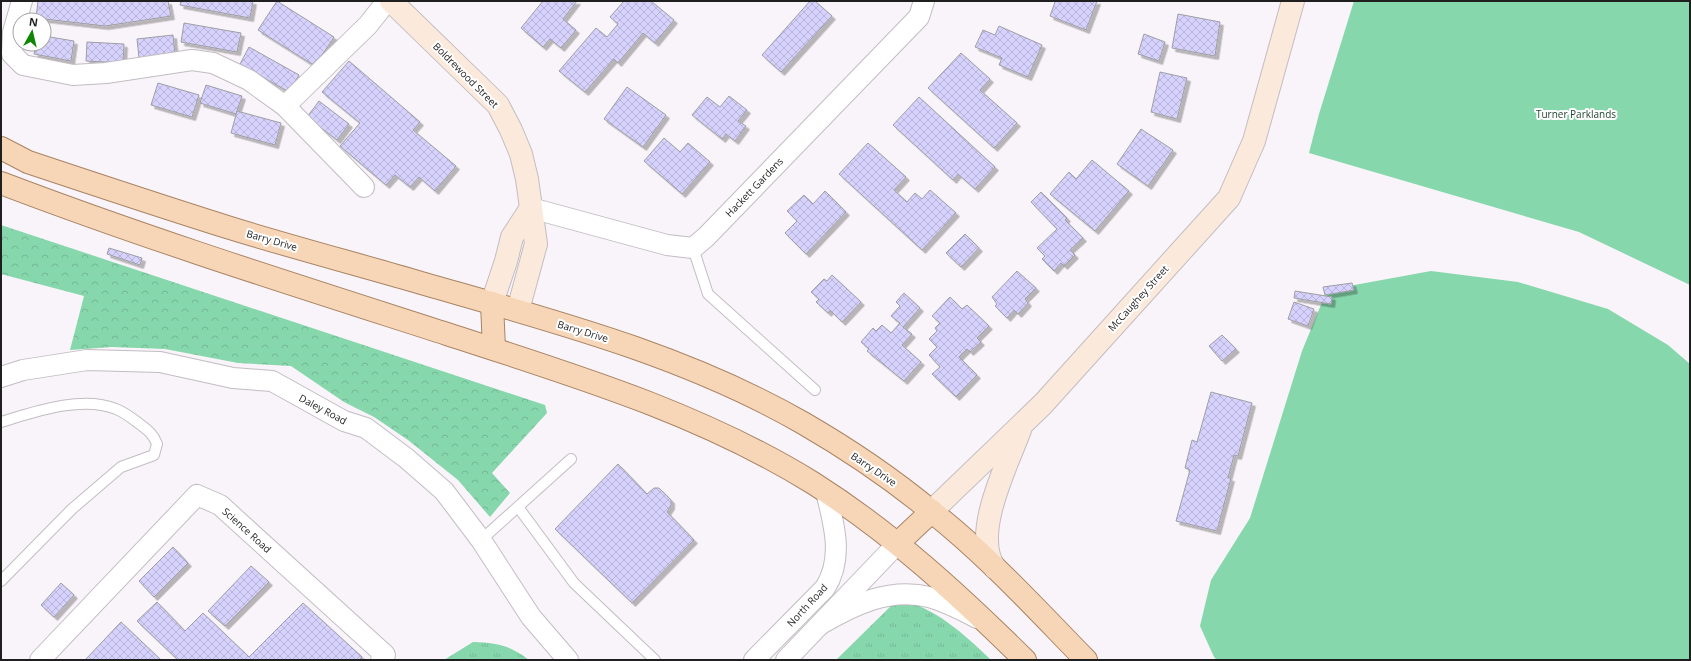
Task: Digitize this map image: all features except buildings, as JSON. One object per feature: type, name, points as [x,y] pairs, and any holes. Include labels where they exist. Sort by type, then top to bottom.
[{"type":"main road","name":"Barry Drive","points":[[1,148],[28,162],[228,227],[518,310],[649,352],[764,403],[803,423],[846,450],[894,482],[932,511],[995,568],[1086,660]]},
{"type":"main road","points":[[1,183],[95,219],[495,349],[622,392],[708,427],[749,446],[826,492],[898,543],[985,621],[1024,660]]},
{"type":"main road","points":[[492,303],[495,349]]},
{"type":"main road","points":[[495,349],[518,310]]},
{"type":"main road","name":"McCaughey Street","points":[[898,543],[932,511]]},
{"type":"street","points":[[22,1],[13,32],[12,54],[23,65],[73,75],[106,73],[192,60],[213,62],[249,80],[285,106],[364,188]]},
{"type":"street","points":[[285,106],[368,25],[387,1]]},
{"type":"street","name":"Boldrewood Street","points":[[392,1],[498,105],[520,154],[531,208],[536,244],[518,310]]},
{"type":"street","name":"Hackett Gardens","points":[[693,248],[919,17],[924,1]]},
{"type":"street","name":"McCaughey Street","points":[[932,511],[1022,425],[1229,198],[1254,141],[1293,1]]},
{"type":"street","points":[[492,303],[512,237],[531,208],[667,245],[693,248]]},
{"type":"street","name":"Daley Road","points":[[1,377],[23,370],[80,362],[113,361],[160,362],[233,378],[272,381],[344,421],[366,428],[406,458],[444,491],[481,540],[531,617],[568,660]]},
{"type":"street","points":[[995,568],[987,553],[987,525],[991,508],[1022,425]]},
{"type":"street","name":"North Road","points":[[754,660],[825,588],[830,580],[835,565],[836,539],[826,492]]},
{"type":"street","name":"Science Road","points":[[40,660],[197,495],[220,505],[385,655],[381,660]]},
{"type":"street","points":[[786,660],[898,543]]},
{"type":"street","points":[[821,624],[862,602],[888,596],[906,594],[938,600],[985,621]]},
{"type":"lane","points":[[693,248],[708,294],[815,390]]},
{"type":"lane","points":[[1,422],[47,409],[79,405],[101,405],[116,409],[127,415],[153,434],[157,444],[154,455],[121,467],[72,509],[1,581]]},
{"type":"lane","points":[[481,540],[571,459]]},
{"type":"lane","points":[[518,507],[574,583],[655,660]]},
{"type":"green space","name":"Turner Parklands","points":[[1354,1],[1690,1],[1690,285],[1579,232],[1309,153],[1319,114]]},
{"type":"green space","points":[[1,225],[545,405],[547,413],[492,473],[510,493],[490,517],[458,480],[408,440],[374,417],[344,402],[291,366],[238,363],[165,349],[112,347],[70,350],[84,296],[1,274]]},
{"type":"green space","points":[[1431,271],[1518,282],[1608,309],[1668,345],[1690,364],[1690,660],[1217,660],[1214,657],[1200,626],[1211,580],[1250,518],[1302,351],[1327,290]]},
{"type":"green space","points":[[898,599],[912,603],[937,615],[971,641],[991,660],[836,660]]},
{"type":"green space","points":[[473,642],[503,646],[515,651],[529,660],[444,660]]}]
